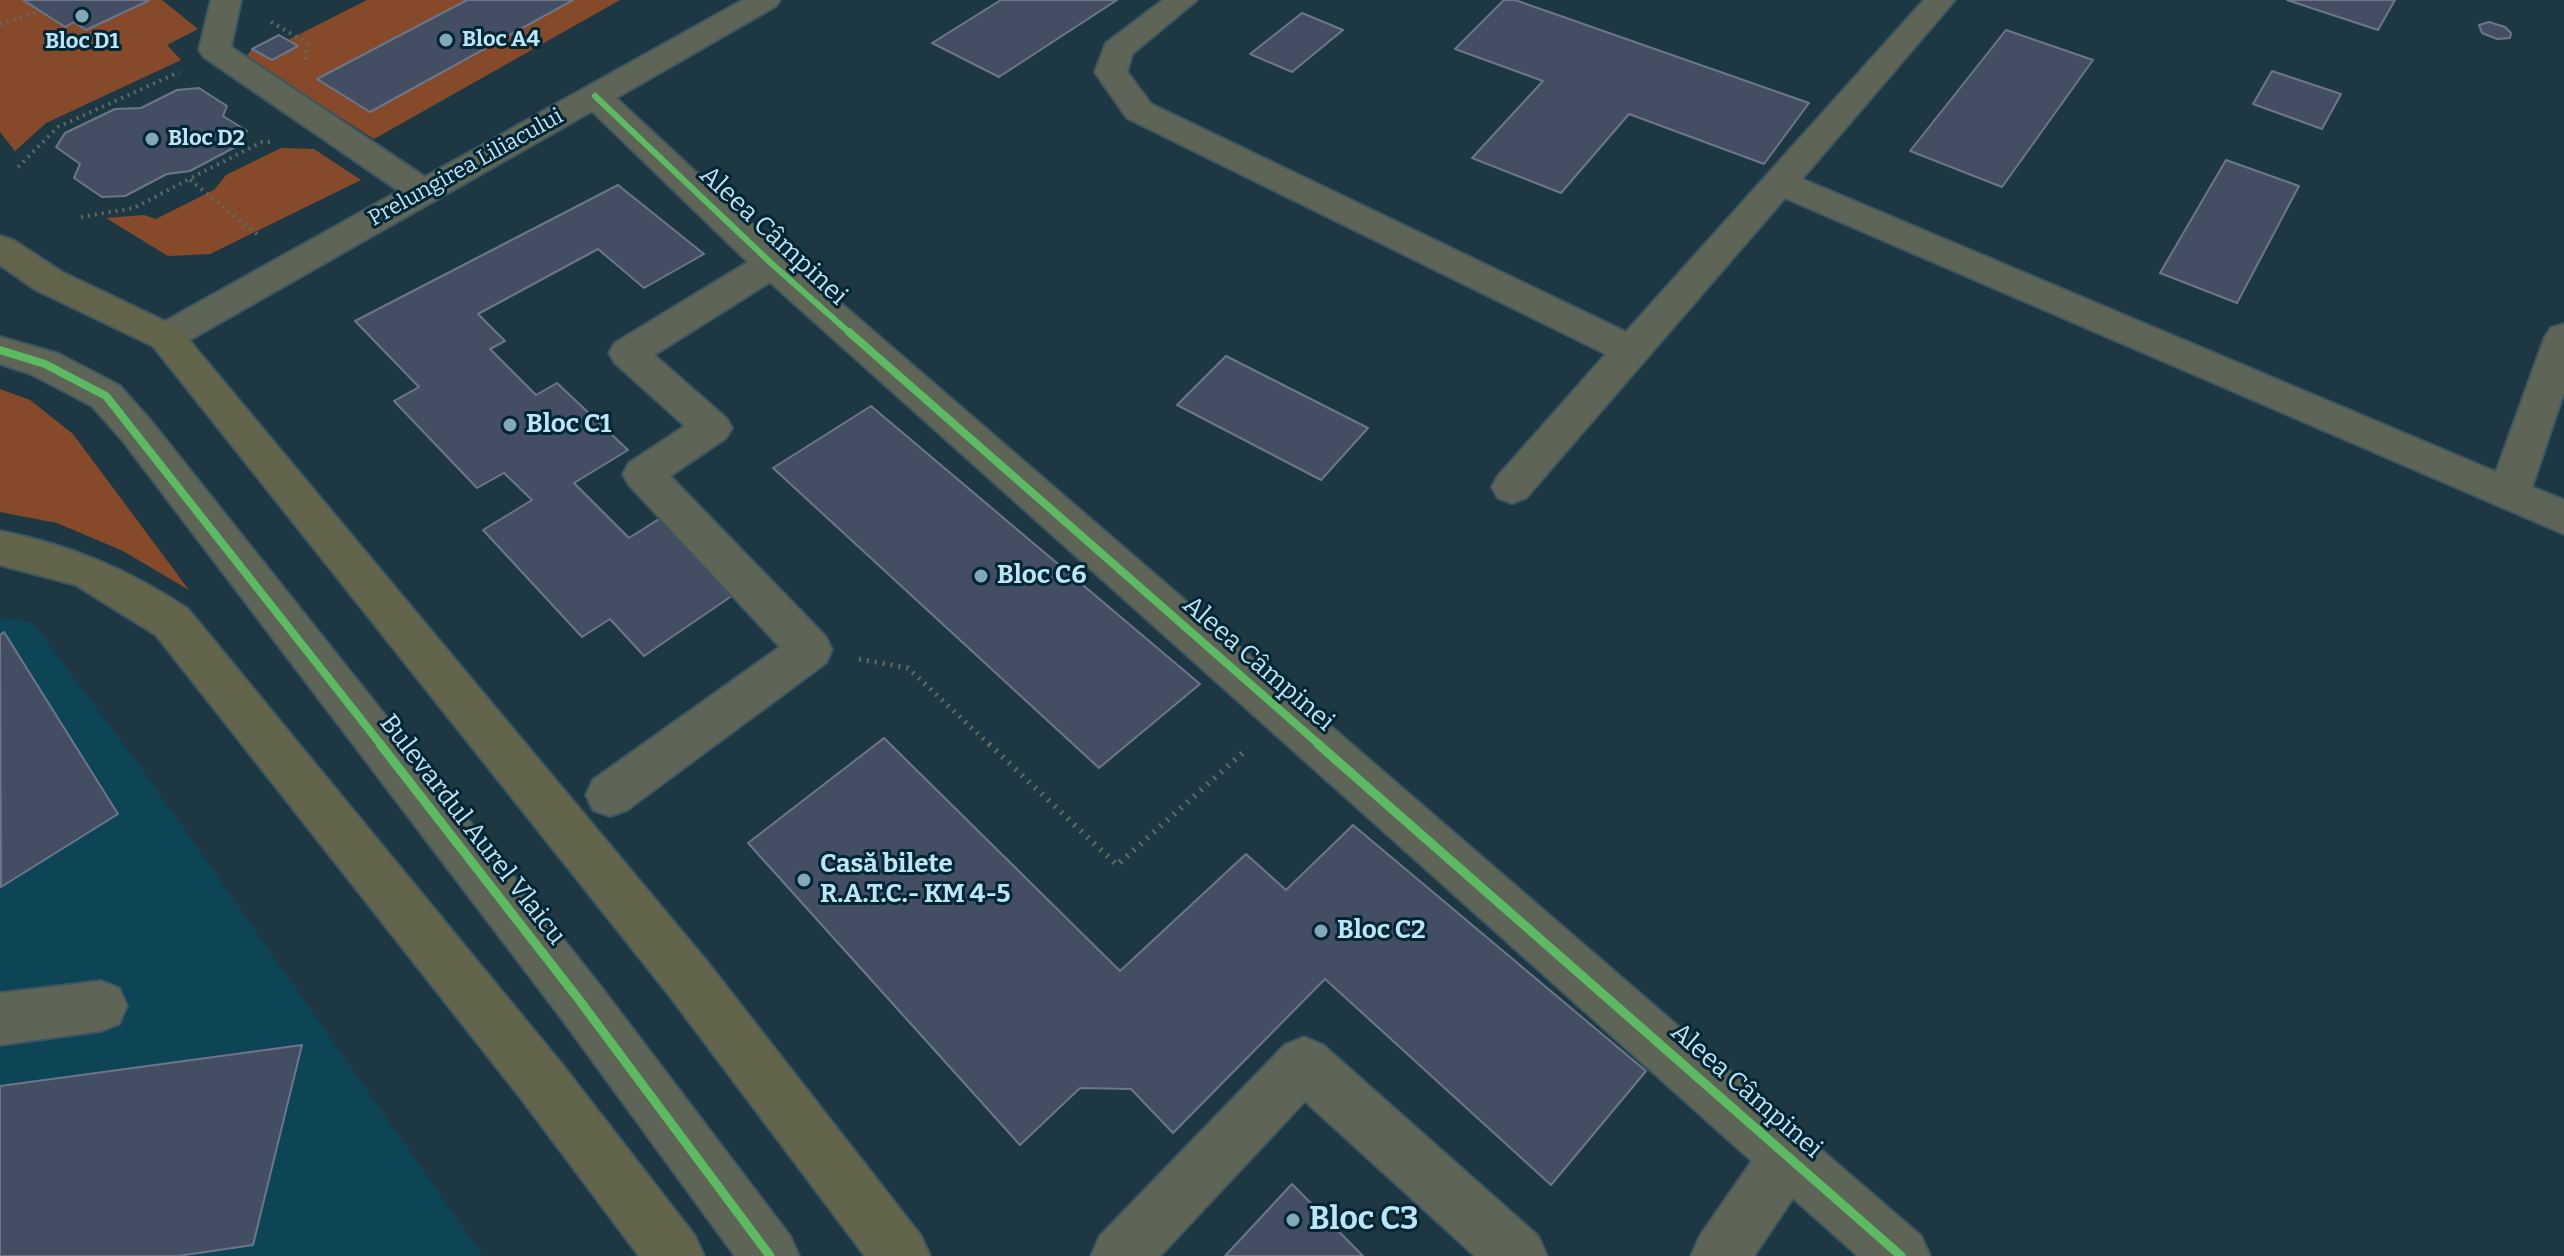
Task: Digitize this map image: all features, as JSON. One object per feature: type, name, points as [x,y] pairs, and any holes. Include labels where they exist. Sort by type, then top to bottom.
[{"type":"main road","points":[[0,248],[49,281],[166,337],[687,977],[901,1256]]},
{"type":"main road","points":[[0,548],[44,556],[93,572],[172,622],[542,1082],[675,1256]]},
{"type":"street","points":[[226,0],[215,50],[424,192]]},
{"type":"street","points":[[1182,0],[1117,50],[1111,72],[1139,111],[1632,351]]},
{"type":"street","points":[[1512,487],[1940,0]]},
{"type":"street","name":"Prelungirea Liliacului","points":[[166,337],[595,96],[737,5]]},
{"type":"street","name":"Aleea Câmpinei","points":[[595,96],[772,264],[1901,1256]]},
{"type":"street","points":[[1780,183],[2564,518]]},
{"type":"street","points":[[610,795],[810,650],[643,474],[712,428],[628,353],[772,264]]},
{"type":"street","points":[[2509,494],[2564,337]]},
{"type":"street","name":"Bulevardul Aurel Vlaicu","points":[[0,350],[45,364],[106,396],[137,431],[580,1001],[770,1256]]},
{"type":"street","points":[[0,1019],[101,1006]]},
{"type":"street","points":[[1120,1256],[1304,1064],[1518,1256]]},
{"type":"street","points":[[1720,1256],[1789,1156]]},
{"type":"path","points":[[0,24],[40,11]]},
{"type":"path","points":[[18,167],[58,127],[220,53]]},
{"type":"path","points":[[81,217],[134,208],[262,142],[309,142],[332,129]]},
{"type":"path","points":[[189,179],[261,237]]},
{"type":"path","points":[[810,650],[908,668],[1117,865],[1286,715]]},
{"type":"shaded area","points":[[0,0],[24,0],[65,26],[74,22],[87,30],[150,0],[162,0],[198,29],[167,45],[181,60],[46,123],[15,151],[0,132]]},
{"type":"shaded area","points":[[367,0],[467,0],[318,79],[370,112],[573,0],[620,0],[374,139],[246,57],[252,49],[272,59],[298,46],[288,40]]},
{"type":"shaded area","points":[[281,148],[314,149],[361,180],[210,254],[168,256],[106,218],[144,215],[156,219],[214,190],[226,175]]},
{"type":"shaded area","points":[[0,389],[30,400],[73,434],[189,590],[123,551],[57,523],[0,512]]},
{"type":"shaded area","points":[[0,618],[33,623],[142,769],[483,1256],[0,1256]]},
{"type":"building","name":"Bloc D1","points":[[23,0],[150,0],[86,30],[74,22],[65,27]]},
{"type":"building","name":"Bloc A4","points":[[467,0],[573,0],[370,112],[317,79]]},
{"type":"building","points":[[1001,0],[1117,0],[999,77],[932,43]]},
{"type":"building","points":[[1504,0],[1515,0],[1809,103],[1764,164],[1629,114],[1561,193],[1472,158],[1543,81],[1455,49]]},
{"type":"building","points":[[2287,0],[2395,0],[2378,30]]},
{"type":"building","points":[[1302,13],[1343,30],[1292,72],[1250,54]]},
{"type":"building","points":[[2489,22],[2505,27],[2511,33],[2510,38],[2497,39],[2482,33],[2479,25]]},
{"type":"building","points":[[2006,30],[2093,60],[2002,187],[1910,151]]},
{"type":"building","points":[[279,35],[298,46],[272,60],[252,49]]},
{"type":"building","points":[[2272,71],[2341,94],[2322,129],[2253,104]]},
{"type":"building","name":"Bloc D2","points":[[199,88],[227,106],[223,116],[247,131],[239,145],[190,171],[167,174],[125,196],[102,197],[74,178],[80,164],[56,147],[65,133],[115,109],[141,108],[177,90]]},
{"type":"building","points":[[2226,160],[2299,186],[2237,303],[2160,273]]},
{"type":"building","name":"Bloc C1","points":[[618,185],[704,254],[644,288],[598,249],[478,314],[505,341],[490,349],[536,395],[557,383],[628,450],[574,483],[629,538],[662,517],[739,591],[644,656],[610,619],[582,637],[483,530],[532,500],[504,473],[477,488],[394,401],[419,387],[355,321]]},
{"type":"building","points":[[1226,356],[1368,428],[1321,480],[1177,405]]},
{"type":"building","name":"Bloc C6","points":[[871,406],[1200,684],[1099,768],[773,468]]},
{"type":"building","points":[[4,632],[118,814],[1,887],[0,635]]},
{"type":"building","name":"Bloc C2","points":[[884,738],[1120,971],[1246,854],[1286,890],[1353,825],[1646,1071],[1551,1185],[1325,979],[1173,1133],[1131,1089],[1080,1088],[1020,1145],[748,843]]},
{"type":"building","points":[[302,1045],[253,1245],[178,1256],[0,1256],[0,1086]]},
{"type":"building","name":"Bloc C3","points":[[1292,1184],[1363,1256],[1225,1256]]},
{"type":"cycle path","points":[[595,96],[772,264],[1901,1256]]},
{"type":"cycle path","points":[[0,350],[45,364],[106,396],[137,431],[580,1001],[770,1256]]},
{"type":"place","name":"Bloc D1","points":[[82,16]]},
{"type":"place","name":"Bloc A4","points":[[446,40]]},
{"type":"place","name":"Bloc D2","points":[[152,139]]},
{"type":"place","name":"Bloc C1","points":[[510,425]]},
{"type":"place","name":"Bloc C6","points":[[981,576]]},
{"type":"place","name":"Casă bilete R.A.T.C.- KM 4-5","points":[[804,880]]},
{"type":"place","name":"Bloc C2","points":[[1321,931]]},
{"type":"place","name":"Bloc C3","points":[[1293,1220]]}]
